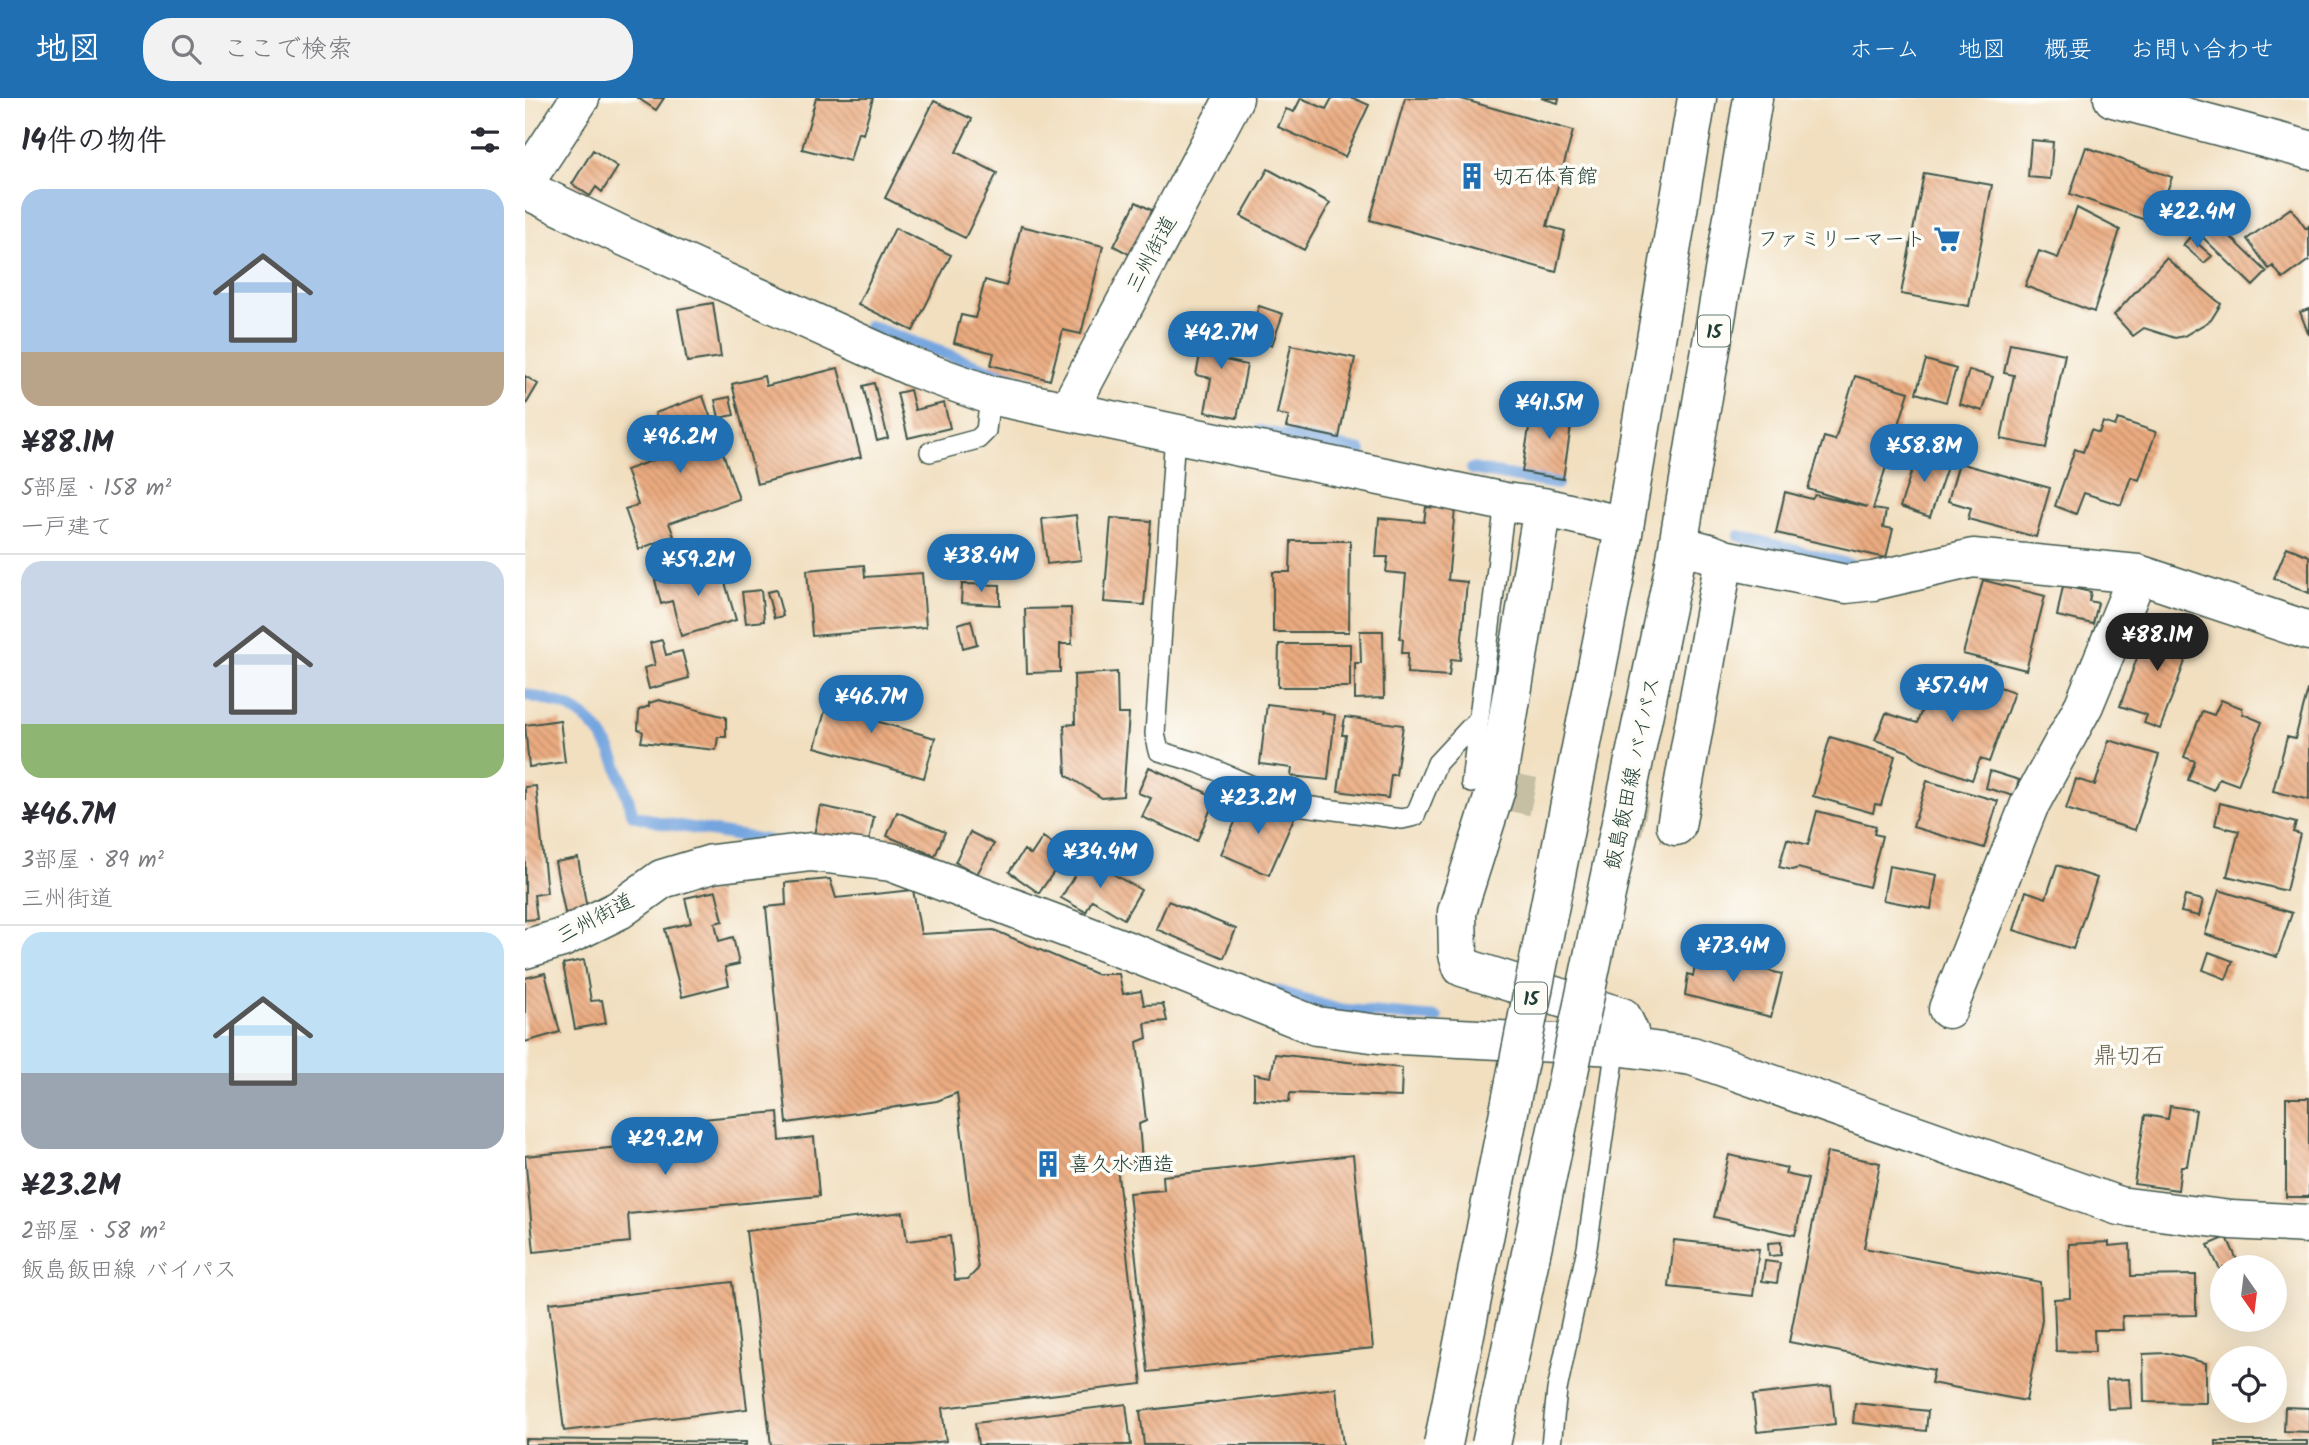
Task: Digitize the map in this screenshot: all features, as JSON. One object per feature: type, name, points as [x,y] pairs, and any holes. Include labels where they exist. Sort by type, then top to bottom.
[{"type":"main road","points":[[525,182],[580,98]]},
{"type":"main road","name":"三州街道","points":[[1068,411],[1234,98]]},
{"type":"main road","name":"15","points":[[1443,1445],[1622,539],[1696,98]]},
{"type":"main road","name":"飯島飯田線 バイパス","points":[[1491,1445],[1677,554],[1753,98]]},
{"type":"main road","points":[[2113,98],[2309,150]]},
{"type":"main road","points":[[525,189],[912,367],[991,395],[1543,508],[1622,539]]},
{"type":"main road","points":[[1543,508],[1496,789],[1457,912],[1458,954],[1462,967],[1622,1017],[1629,1032],[1624,1047],[1692,1056],[2119,1206],[2231,1220],[2309,1224]]},
{"type":"main road","points":[[1677,554],[1709,553],[1724,559],[1846,584],[1973,558],[2137,574],[2309,631]]},
{"type":"main road","points":[[1676,826],[1724,559]]},
{"type":"main road","points":[[1948,1009],[2029,806],[2084,705],[2137,574]]},
{"type":"main road","name":"三州街道","points":[[525,949],[562,938],[619,910],[661,879],[712,864],[811,852],[891,862],[1317,1026],[1379,1034],[1624,1047]]},
{"type":"lane","points":[[930,452],[978,439],[986,431],[991,395]]},
{"type":"lane","points":[[1175,433],[1155,734],[1159,751],[1199,763],[1297,805],[1402,820],[1415,816],[1437,763],[1479,718]]},
{"type":"lane","points":[[1471,783],[1505,502]]},
{"type":"lane","points":[[1551,1445],[1557,1390],[1587,1248],[1624,1047]]},
{"type":"building","points":[[638,98],[664,98],[656,110]]},
{"type":"building","points":[[816,98],[873,98],[863,134],[858,132],[850,161],[802,149]]},
{"type":"building","points":[[1301,98],[1326,109],[1332,98],[1353,98],[1369,105],[1345,157],[1278,127],[1286,109],[1294,112]]},
{"type":"building","name":"切石体育館","points":[[1405,98],[1458,98],[1573,131],[1547,226],[1565,231],[1556,272],[1370,220]]},
{"type":"building","points":[[1541,98],[1559,98],[1558,103]]},
{"type":"building","points":[[934,101],[972,119],[956,152],[997,173],[965,238],[885,198]]},
{"type":"building","points":[[2031,140],[2053,142],[2050,179],[2028,177]]},
{"type":"building","points":[[2086,147],[2172,177],[2158,217],[2148,221],[2070,194]]},
{"type":"building","points":[[593,150],[618,167],[602,192],[596,187],[590,196],[572,184]]},
{"type":"building","points":[[1268,169],[1330,203],[1304,250],[1241,216]]},
{"type":"building","name":"ファミリーマート","points":[[1924,173],[1992,185],[1969,306],[1901,294]]},
{"type":"building","points":[[1136,202],[1159,214],[1136,258],[1114,246]]},
{"type":"building","points":[[2077,208],[2120,230],[2094,312],[2025,286],[2039,251],[2058,258]]},
{"type":"building","points":[[2291,208],[2306,229],[2309,226],[2309,260],[2283,279],[2273,266],[2269,269],[2247,239]]},
{"type":"building","points":[[2206,213],[2267,272],[2253,286],[2192,227]]},
{"type":"building","points":[[1021,226],[1103,246],[1081,334],[1063,330],[1050,380],[991,365],[994,353],[954,343],[961,315],[975,318],[985,280],[1006,286]]},
{"type":"building","points":[[895,228],[951,255],[913,331],[858,304]]},
{"type":"building","points":[[2190,237],[2212,256],[2204,263],[2183,245]]},
{"type":"building","points":[[2166,258],[2221,304],[2211,320],[2184,336],[2175,338],[2144,328],[2133,336],[2114,315]]},
{"type":"building","points":[[713,303],[721,357],[687,362],[678,309]]},
{"type":"building","points":[[1259,306],[1283,314],[1272,345],[1248,337]]},
{"type":"building","points":[[2309,309],[2309,335],[2300,312]]},
{"type":"building","points":[[1207,320],[1232,324],[1225,360],[1247,365],[1237,418],[1205,412],[1211,378],[1196,375]]},
{"type":"building","points":[[2010,343],[2065,354],[2046,448],[2001,439],[2014,375],[2004,373]]},
{"type":"building","points":[[1291,345],[1355,358],[1339,438],[1286,427],[1289,416],[1277,414]]},
{"type":"building","points":[[1926,360],[1956,369],[1946,402],[1916,393]]},
{"type":"building","points":[[838,368],[861,457],[757,484],[732,384],[764,376],[766,386]]},
{"type":"building","points":[[1969,370],[1993,377],[1983,411],[1959,404]]},
{"type":"building","points":[[525,376],[538,384],[525,406]]},
{"type":"building","points":[[1855,376],[1909,392],[1873,509],[1886,511],[1883,527],[1893,529],[1886,558],[1776,533],[1785,492],[1812,499],[1815,495],[1867,507],[1808,489],[1824,437],[1835,440]]},
{"type":"building","points":[[874,383],[888,438],[877,441],[863,386]]},
{"type":"building","points":[[910,390],[915,410],[944,403],[950,428],[908,438],[897,393]]},
{"type":"building","points":[[703,396],[739,499],[669,523],[674,536],[639,549],[625,509],[638,505],[626,470],[670,454],[655,413]]},
{"type":"building","points":[[730,397],[734,415],[719,418],[715,400]]},
{"type":"building","points":[[1541,401],[1574,406],[1563,479],[1522,472],[1531,415],[1538,416]]},
{"type":"building","points":[[2118,419],[2156,432],[2139,480],[2131,477],[2121,505],[2084,493],[2076,514],[2055,506],[2075,449],[2083,452],[2091,430],[2099,433],[2103,422],[2115,426]]},
{"type":"building","points":[[1918,451],[1949,461],[1930,517],[1900,507]]},
{"type":"building","points":[[1959,463],[2050,488],[2036,537],[1968,519],[1971,508],[1948,501]]},
{"type":"building","points":[[1426,507],[1455,509],[1448,580],[1467,582],[1460,660],[1451,659],[1449,676],[1407,673],[1408,653],[1402,653],[1403,639],[1400,638],[1406,574],[1386,572],[1388,557],[1376,557],[1379,518],[1424,522]]},
{"type":"building","points":[[1076,515],[1081,560],[1047,564],[1042,519]]},
{"type":"building","points":[[1111,518],[1151,521],[1144,605],[1104,602]]},
{"type":"building","points":[[1291,541],[1350,541],[1349,632],[1273,632],[1273,572],[1290,572]]},
{"type":"building","points":[[2287,547],[2309,556],[2309,593],[2274,578]]},
{"type":"building","points":[[719,562],[736,620],[681,636],[672,601],[661,604],[655,580]]},
{"type":"building","points":[[864,565],[865,577],[922,573],[926,627],[812,636],[807,570]]},
{"type":"building","points":[[1983,580],[2045,596],[2026,670],[1963,654]]},
{"type":"building","points":[[962,584],[1000,585],[1000,605],[961,603]]},
{"type":"building","points":[[2063,586],[2091,592],[2089,601],[2098,603],[2093,624],[2057,616]]},
{"type":"building","points":[[761,590],[764,621],[746,623],[742,592]]},
{"type":"building","points":[[776,590],[783,616],[774,618],[767,592]]},
{"type":"building","points":[[1071,608],[1072,644],[1060,644],[1060,672],[1027,673],[1025,609]]},
{"type":"building","points":[[971,620],[977,644],[963,648],[958,624]]},
{"type":"building","points":[[2150,621],[2194,637],[2160,729],[2144,723],[2147,715],[2120,706]]},
{"type":"building","points":[[1360,631],[1383,631],[1384,698],[1355,699],[1355,663],[1361,663]]},
{"type":"building","points":[[662,640],[666,655],[682,651],[689,678],[649,689],[644,668],[655,665],[650,643]]},
{"type":"building","points":[[1279,644],[1350,644],[1350,687],[1278,687]]},
{"type":"building","points":[[1937,668],[1950,673],[1955,671],[2014,692],[1989,762],[1980,759],[1972,780],[1920,761],[1909,752],[1875,740],[1886,713],[1917,723]]},
{"type":"building","points":[[1117,672],[1118,714],[1129,714],[1123,796],[1102,798],[1066,775],[1064,725],[1075,724],[1074,675]]},
{"type":"building","points":[[847,682],[877,691],[869,719],[935,738],[924,778],[815,747],[830,693],[843,697]]},
{"type":"building","points":[[2308,690],[2309,800],[2273,791],[2287,737],[2295,739]]},
{"type":"building","points":[[659,700],[726,717],[726,737],[718,737],[716,750],[641,742],[643,732],[638,729],[639,710]]},
{"type":"building","points":[[2221,700],[2242,708],[2243,714],[2262,722],[2238,785],[2219,778],[2214,790],[2188,780],[2195,761],[2184,757],[2202,711],[2214,715]]},
{"type":"building","points":[[1267,704],[1335,715],[1328,780],[1291,776],[1292,768],[1260,764]]},
{"type":"building","points":[[1345,717],[1403,725],[1396,775],[1391,775],[1388,798],[1338,791],[1346,735],[1342,735]]},
{"type":"building","points":[[560,720],[565,762],[529,767],[525,725]]},
{"type":"building","points":[[1830,737],[1895,756],[1881,805],[1875,804],[1873,813],[1813,796]]},
{"type":"building","points":[[2109,740],[2159,755],[2135,830],[2066,809],[2076,779],[2095,785]]},
{"type":"building","points":[[1149,767],[1216,797],[1197,841],[1142,817],[1151,798],[1138,793]]},
{"type":"building","points":[[1990,771],[2019,780],[2014,796],[1986,788]]},
{"type":"building","points":[[1927,781],[1998,801],[1984,848],[1913,827]]},
{"type":"building","points":[[536,786],[547,893],[534,895],[537,919],[525,920],[525,787]]},
{"type":"building","points":[[1246,797],[1294,818],[1269,875],[1221,854]]},
{"type":"building","points":[[2220,803],[2296,823],[2293,832],[2300,834],[2286,891],[2227,876],[2239,831],[2215,825]]},
{"type":"building","points":[[820,806],[874,817],[868,845],[814,835]]},
{"type":"building","points":[[1817,811],[1876,826],[1874,834],[1882,836],[1869,887],[1798,868],[1792,870],[1779,867],[1787,839],[1808,845]]},
{"type":"building","points":[[897,812],[945,832],[935,856],[887,836]]},
{"type":"building","points":[[970,832],[994,844],[977,874],[955,862]]},
{"type":"building","points":[[1043,837],[1067,853],[1039,893],[1009,872],[1024,850],[1031,855]]},
{"type":"building","points":[[578,858],[587,909],[565,913],[555,862]]},
{"type":"building","points":[[1085,858],[1141,890],[1124,919],[1092,900],[1086,912],[1061,898]]},
{"type":"building","points":[[2057,865],[2097,878],[2073,949],[2014,930],[2026,891],[2046,898]]},
{"type":"building","points":[[1889,866],[1937,875],[1931,909],[1883,900]]},
{"type":"building","name":"喜久水酒造","points":[[830,879],[836,898],[913,890],[921,934],[994,930],[1096,974],[1119,974],[1123,994],[1141,991],[1144,1005],[1163,1004],[1167,1021],[1145,1023],[1147,1038],[1137,1042],[1146,1121],[1139,1124],[1142,1161],[1117,1167],[1142,1384],[942,1408],[946,1441],[911,1445],[771,1445],[746,1231],[903,1212],[907,1241],[950,1236],[955,1280],[968,1279],[978,1269],[957,1093],[937,1101],[787,1123],[766,907],[786,905],[785,883]]},
{"type":"building","points":[[2219,890],[2292,913],[2277,957],[2205,934]]},
{"type":"building","points":[[716,891],[723,921],[715,923],[719,941],[733,937],[739,964],[725,967],[729,985],[682,997],[665,929],[691,923],[685,898]]},
{"type":"building","points":[[2185,896],[2203,900],[2199,916],[2181,912]]},
{"type":"building","points":[[1168,901],[1236,929],[1224,958],[1156,929]]},
{"type":"building","points":[[1699,948],[1728,953],[1731,962],[1782,974],[1771,1017],[1685,995],[1688,974],[1693,976]]},
{"type":"building","points":[[2209,952],[2233,961],[2226,979],[2203,970]]},
{"type":"building","points":[[584,960],[591,1001],[602,1000],[606,1023],[575,1029],[563,964]]},
{"type":"building","points":[[545,973],[560,1032],[525,1042],[525,978]]},
{"type":"building","points":[[1275,1054],[1402,1068],[1401,1097],[1290,1093],[1289,1102],[1254,1099],[1254,1074],[1271,1077]]},
{"type":"building","points":[[2286,1098],[2309,1098],[2309,1197],[2286,1197]]},
{"type":"building","points":[[2170,1106],[2196,1110],[2187,1166],[2181,1166],[2178,1190],[2134,1184],[2145,1115],[2168,1119]]},
{"type":"building","points":[[778,1112],[780,1141],[814,1137],[819,1196],[628,1214],[630,1242],[534,1252],[525,1156],[641,1145],[639,1125]]},
{"type":"building","points":[[1827,1152],[1880,1163],[1864,1248],[2040,1282],[2042,1320],[2026,1401],[1931,1383],[1934,1370],[1789,1342]]},
{"type":"building","points":[[1353,1155],[1373,1348],[1148,1372],[1129,1193],[1164,1190],[1163,1176]]},
{"type":"building","points":[[1729,1155],[1787,1168],[1785,1174],[1808,1179],[1795,1235],[1714,1217]]},
{"type":"building","points":[[2227,1237],[2235,1255],[2213,1255],[2208,1245]]},
{"type":"building","points":[[1674,1240],[1759,1249],[1753,1296],[1669,1287]]},
{"type":"building","points":[[1781,1242],[1781,1255],[1769,1256],[1768,1243]]},
{"type":"building","points":[[2109,1242],[2109,1246],[2130,1244],[2131,1276],[2196,1275],[2196,1315],[2122,1316],[2123,1330],[2094,1330],[2095,1352],[2056,1351],[2054,1299],[2070,1298],[2069,1244]]},
{"type":"building","points":[[1765,1261],[1780,1263],[1777,1283],[1762,1281]]},
{"type":"building","points":[[732,1282],[747,1409],[564,1431],[549,1303]]},
{"type":"building","points":[[2167,1353],[2206,1363],[2206,1403],[2144,1402],[2143,1354]]},
{"type":"building","points":[[2129,1379],[2131,1408],[2108,1409],[2106,1380]]},
{"type":"building","points":[[1831,1386],[1835,1424],[1757,1432],[1753,1395]]},
{"type":"building","points":[[1336,1388],[1343,1445],[1144,1445],[1140,1411]]},
{"type":"building","points":[[1855,1403],[1928,1411],[1926,1431],[1853,1423]]},
{"type":"building","points":[[1126,1404],[1131,1445],[978,1445],[975,1423]]},
{"type":"building","points":[[2287,1407],[2309,1408],[2309,1432],[2284,1431]]},
{"type":"building","points":[[525,1439],[746,1442],[746,1445],[525,1445]]},
{"type":"building","points":[[2216,1441],[2307,1441],[2307,1445],[2216,1445]]},
{"type":"waterway","points":[[869,326],[1040,388]]},
{"type":"waterway","points":[[1259,431],[1361,451]]},
{"type":"waterway","points":[[1472,469],[1557,484]]},
{"type":"waterway","points":[[1739,536],[1859,567],[1866,565]]},
{"type":"waterway","points":[[525,694],[567,706],[597,729],[613,755],[633,815],[662,823],[769,841]]},
{"type":"waterway","points":[[1273,990],[1336,1009],[1437,1018]]},
{"type":"tunnel","points":[[1496,789],[1676,826]]},
{"type":"place","name":"切石体育館","points":[[1472,176]]},
{"type":"place","name":"ファミリーマート","points":[[1947,239]]},
{"type":"place","name":"喜久水酒造","points":[[1048,1164]]},
{"type":"district","name":"鼎切石","points":[[2129,1055]]}]
